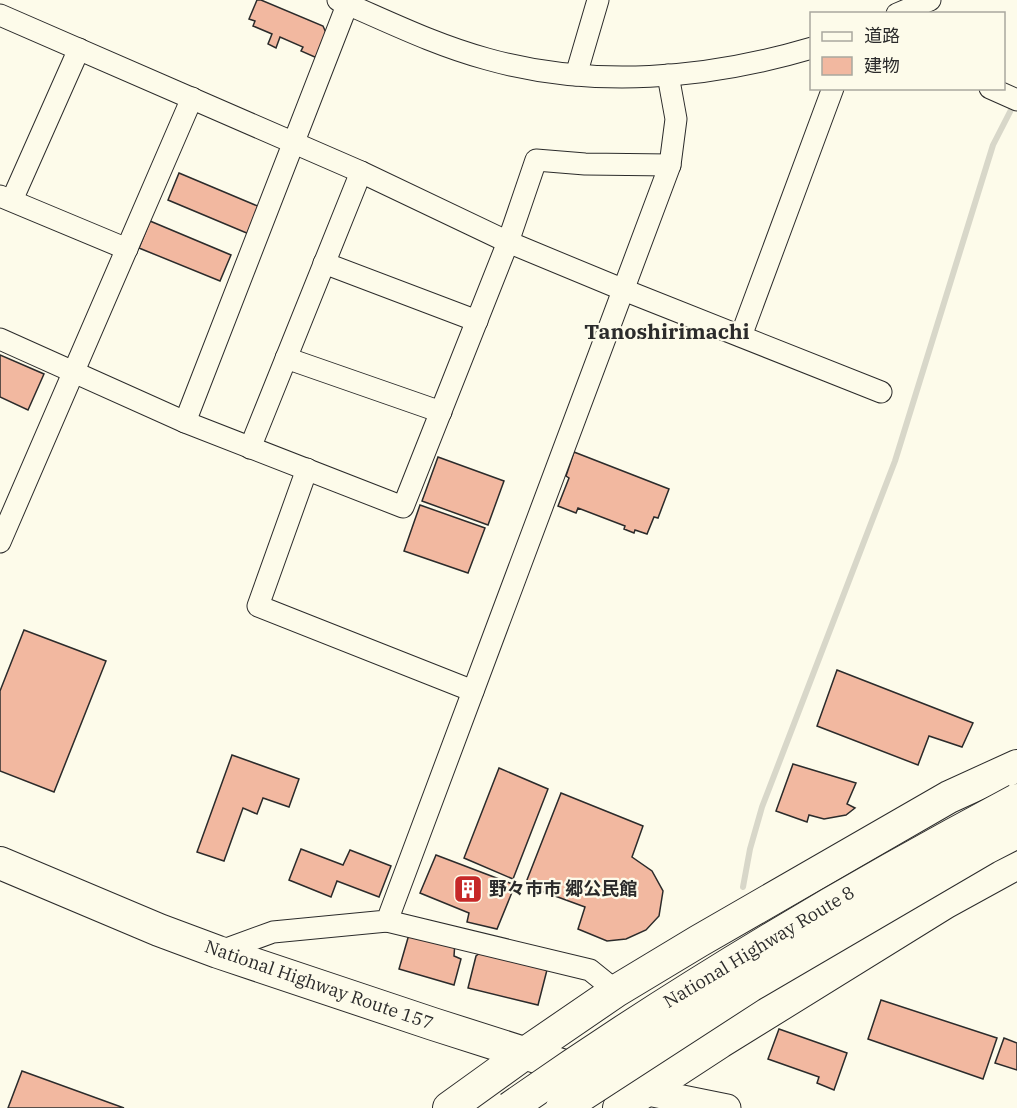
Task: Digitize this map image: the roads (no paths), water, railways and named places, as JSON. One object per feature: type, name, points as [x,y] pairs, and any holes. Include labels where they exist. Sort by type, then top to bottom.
[{"type":"highway","points":[[449,1108],[616,991],[949,797],[1017,766]]},
{"type":"highway","name":"National Highway Route 8","points":[[510,1108],[661,1006],[739,958],[874,878],[1017,800]]},
{"type":"highway","name":"National Highway Route 8","points":[[562,1108],[750,986],[1017,832]]},
{"type":"highway","name":"National Highway Route 157","points":[[0,863],[159,930],[218,952],[524,1054],[631,1100]]},
{"type":"highway","points":[[631,1100],[946,902],[1017,863]]},
{"type":"main road","points":[[631,1100],[727,1108]]},
{"type":"street","points":[[576,75],[598,0]]},
{"type":"street","points":[[901,12],[930,0]]},
{"type":"street","points":[[185,422],[294,144],[345,1],[436,43],[535,71],[626,78],[668,75],[728,68],[810,49]]},
{"type":"street","points":[[0,15],[361,172],[508,242],[881,392]]},
{"type":"street","points":[[80,49],[6,198],[127,249]]},
{"type":"street","points":[[387,921],[670,165],[676,119],[668,75]]},
{"type":"street","points":[[741,336],[832,90]]},
{"type":"street","points":[[994,90],[1014,99]]},
{"type":"street","points":[[0,542],[192,98]]},
{"type":"street","points":[[0,339],[185,422],[403,507],[508,242],[536,160],[585,164],[670,165]]},
{"type":"street","points":[[250,448],[361,172]]},
{"type":"street","points":[[324,263],[477,321]]},
{"type":"street","points":[[286,358],[441,412]]},
{"type":"street","points":[[307,469],[258,606],[473,691]]},
{"type":"street","points":[[218,952],[273,932],[387,921],[590,970],[616,991]]},
{"type":"waterway","points":[[743,887],[750,849],[762,807],[895,461],[993,145],[1014,104]]},
{"type":"place","name":"野々市市 郷公民館","points":[[468,889]]},
{"type":"district","name":"Tanoshirimachi","points":[[667,332]]}]
